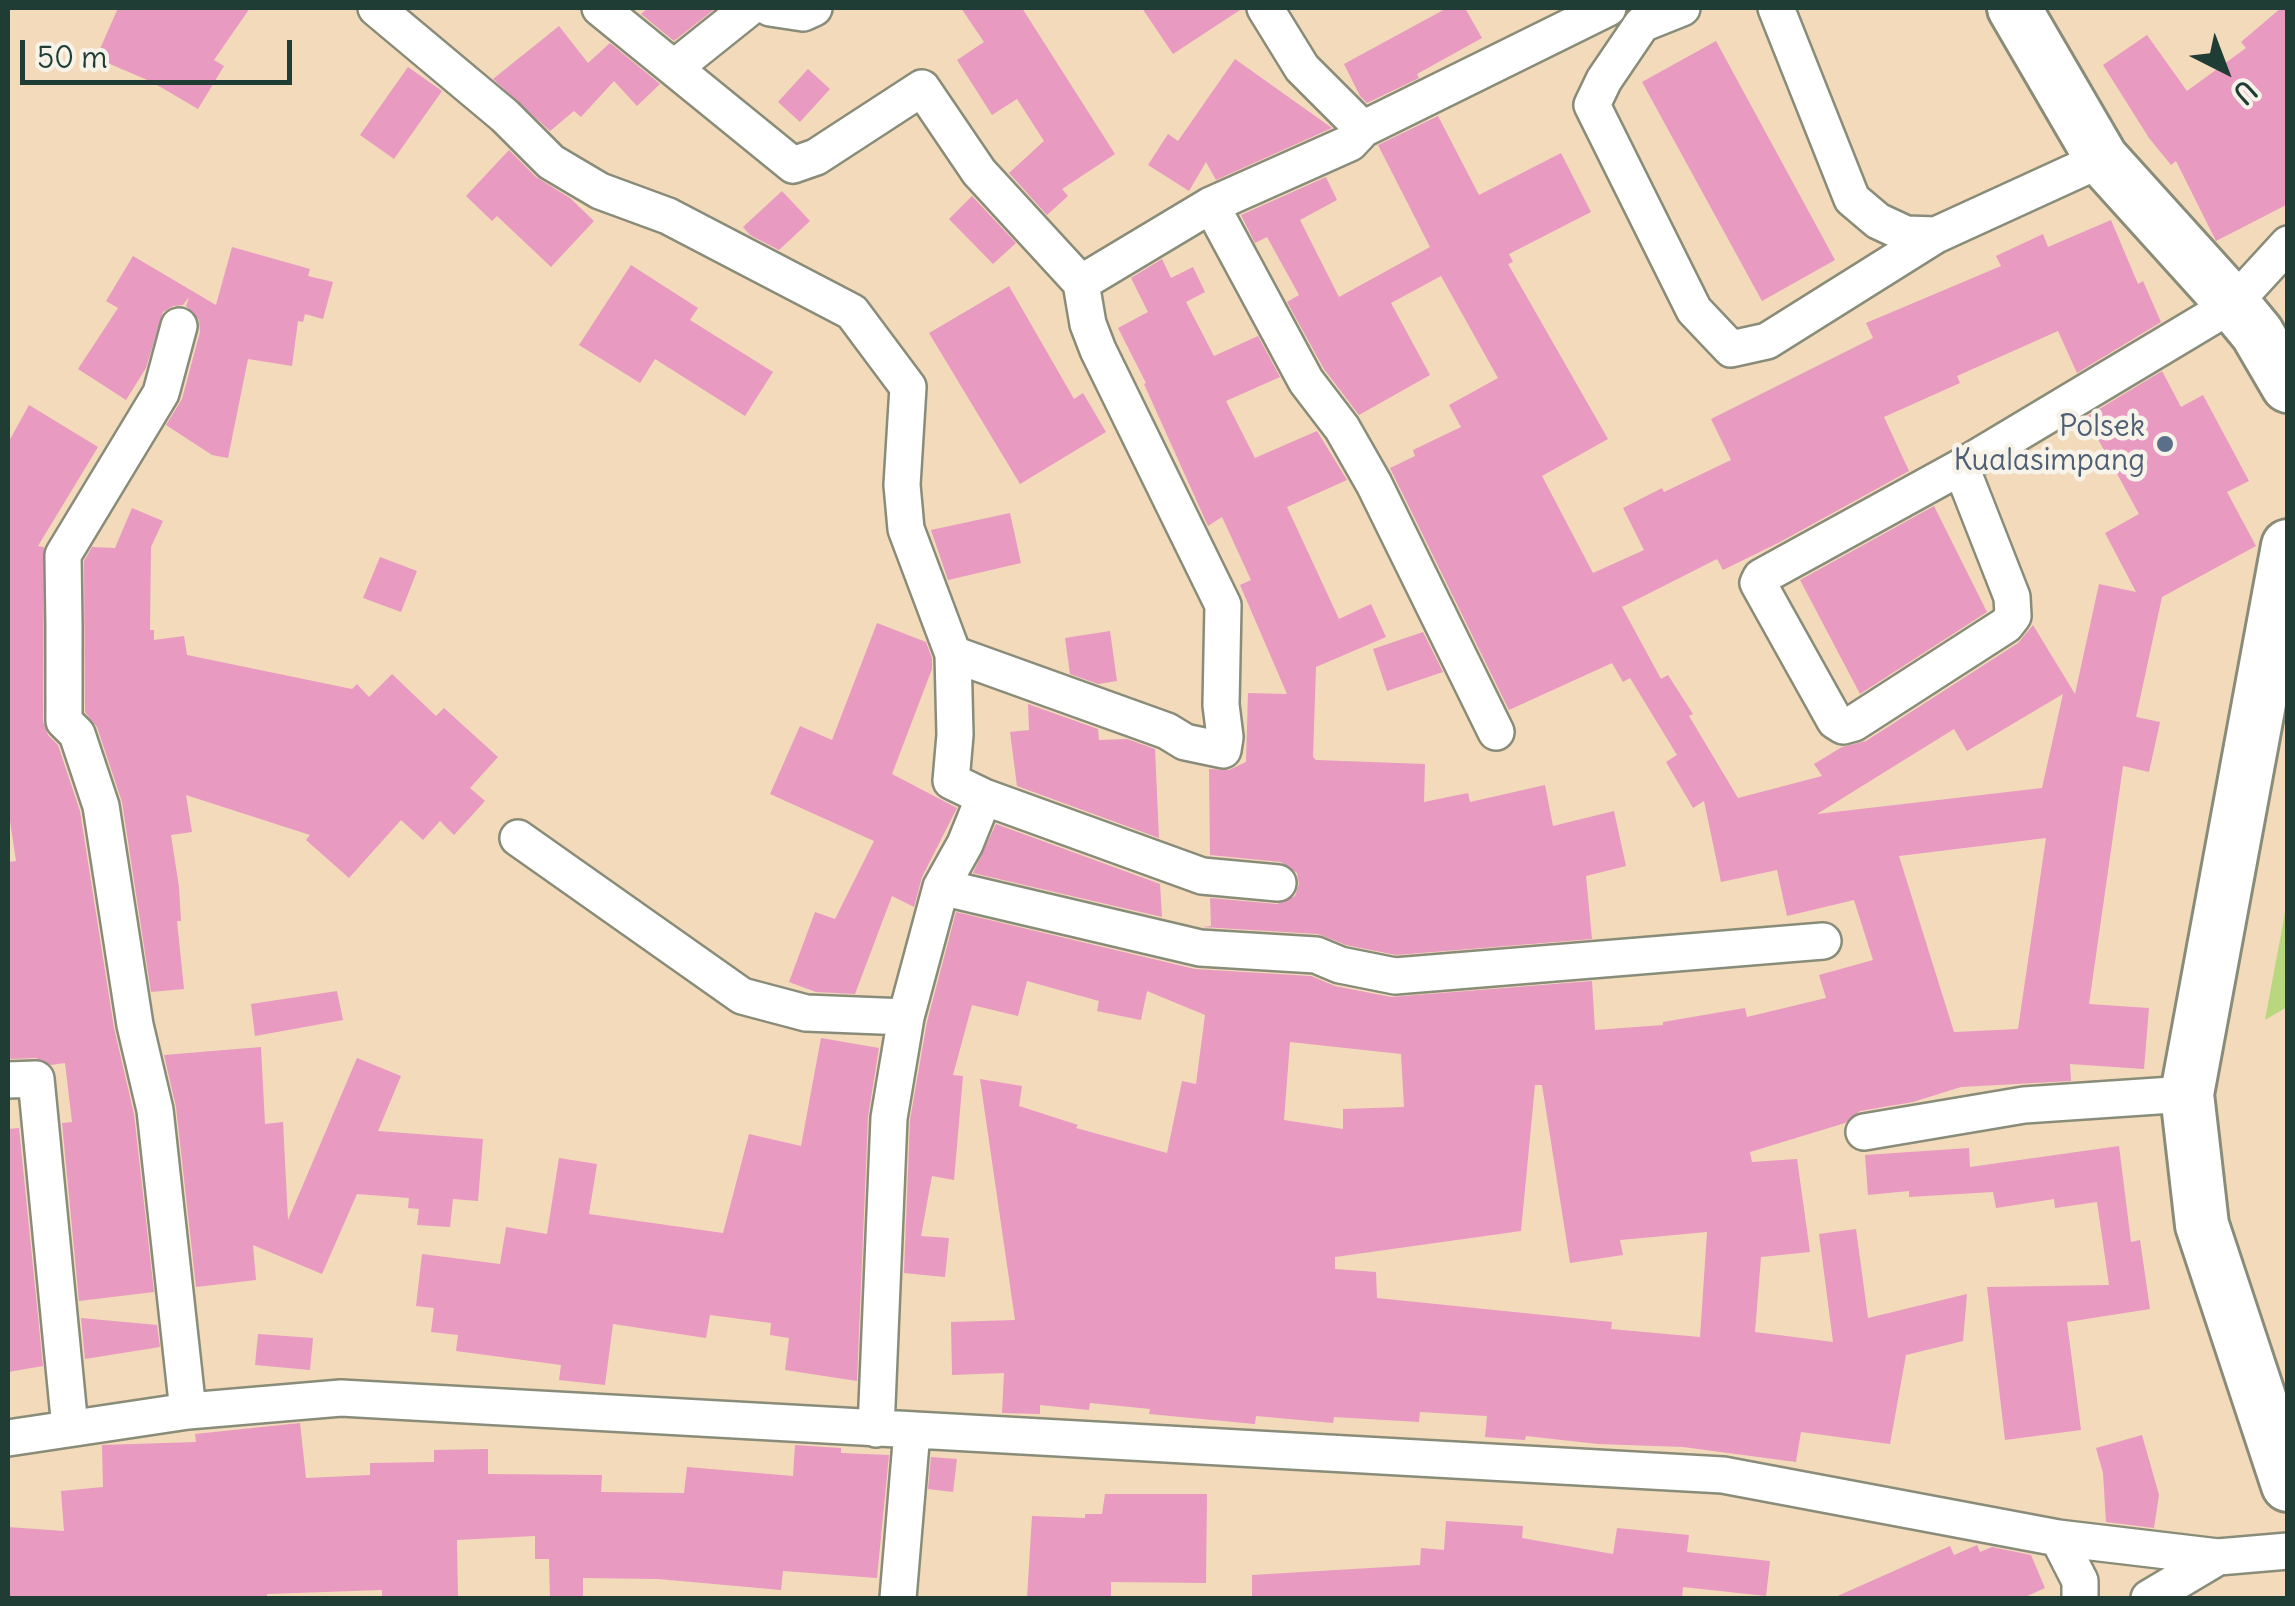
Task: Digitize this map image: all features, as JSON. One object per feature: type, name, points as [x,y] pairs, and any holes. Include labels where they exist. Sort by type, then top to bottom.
[{"type":"highway","points":[[2014,8],[2102,159],[2233,304],[2287,381]]},
{"type":"highway","points":[[2288,546],[2187,1094],[2202,1225],[2288,1485]]},
{"type":"street","points":[[376,8],[505,116],[551,162],[600,191],[668,216],[852,312],[908,388],[902,485],[906,529],[953,654],[955,735],[951,781],[984,797],[1202,876],[1278,883]]},
{"type":"street","points":[[600,8],[793,165],[816,157],[922,88],[979,172],[1081,282],[1088,324],[1098,350],[1223,606],[1223,750],[1185,742],[1167,731],[953,654]]},
{"type":"street","points":[[674,68],[749,8]]},
{"type":"street","points":[[770,8],[803,12],[814,8]]},
{"type":"street","points":[[1265,8],[1302,68],[1363,129]]},
{"type":"street","points":[[1081,282],[1211,205],[1350,143],[1363,129],[1608,8]]},
{"type":"street","points":[[1682,8],[1642,24],[1592,105],[1694,310],[1731,349],[1767,341],[1936,235],[2102,159]]},
{"type":"street","points":[[1776,8],[1852,199],[1878,221],[1906,234],[1936,235]]},
{"type":"street","points":[[1211,205],[1306,381],[1342,428],[1374,484],[1496,732]]},
{"type":"street","points":[[1961,467],[2012,596],[2012,616],[2006,625],[1854,723],[1843,726],[1836,721],[1758,580],[1961,467],[2233,304],[2288,244]]},
{"type":"street","points":[[178,326],[161,394],[63,555],[64,721],[77,734],[101,806],[136,1025],[155,1110],[188,1411]]},
{"type":"street","points":[[876,1429],[888,1118],[906,1017],[941,886],[984,797]]},
{"type":"street","points":[[518,838],[742,996],[806,1014],[906,1017]]},
{"type":"street","points":[[941,886],[1200,948],[1316,955],[1340,965],[1395,976],[1823,941]]},
{"type":"street","points":[[8,1080],[36,1079],[70,1428]]},
{"type":"street","points":[[1864,1132],[2024,1105],[2187,1094]]},
{"type":"street","points":[[8,1438],[188,1411],[341,1398],[1723,1474],[2058,1538],[2218,1557],[2288,1551]]},
{"type":"street","points":[[898,1598],[912,1431]]},
{"type":"street","points":[[2058,1538],[2080,1582],[2080,1598]]},
{"type":"street","points":[[2149,1598],[2218,1557]]},
{"type":"green space","points":[[2287,902],[2287,1007],[2265,1020]]},
{"type":"building","points":[[118,8],[250,8],[214,60],[224,66],[198,109],[152,82],[96,58]]},
{"type":"building","points":[[648,8],[716,8],[674,41],[641,14]]},
{"type":"building","points":[[961,8],[1022,8],[1115,154],[1062,189],[1068,196],[1047,215],[1009,173],[1044,141],[1017,99],[992,115],[957,60],[984,42]]},
{"type":"building","points":[[1142,8],[1243,8],[1173,54]]},
{"type":"building","points":[[1447,8],[1465,8],[1482,38],[1417,74],[1419,78],[1367,103],[1344,64]]},
{"type":"building","points":[[2281,8],[2288,8],[2288,204],[2216,241],[2176,161],[2171,165],[2149,138],[2103,65],[2147,35],[2187,91],[2246,48],[2241,42]]},
{"type":"building","points":[[559,26],[588,63],[610,43],[660,84],[637,106],[614,81],[581,117],[574,111],[550,131],[493,79]]},
{"type":"building","points":[[1716,41],[1835,260],[1762,301],[1642,82]]},
{"type":"building","points":[[1235,59],[1332,128],[1216,180],[1206,162],[1189,191],[1148,165],[1168,134],[1178,141]]},
{"type":"building","points":[[408,67],[442,91],[394,159],[360,135]]},
{"type":"building","points":[[808,69],[830,89],[800,122],[778,102]]},
{"type":"building","points":[[1438,116],[1479,195],[1561,153],[1591,212],[1509,254],[1513,262],[1508,264],[1608,439],[1542,476],[1593,573],[1644,550],[1623,508],[1731,460],[1711,419],[1873,338],[1866,323],[2001,266],[1996,256],[2043,234],[2048,247],[2111,220],[2138,284],[2143,281],[2161,322],[2077,373],[2058,331],[1957,376],[1960,383],[1884,417],[1909,471],[1723,570],[1717,559],[1622,607],[1661,679],[1668,675],[1693,714],[1689,716],[1738,798],[1822,776],[1814,764],[1842,747],[1866,741],[2018,643],[2033,625],[2075,694],[2099,584],[2136,592],[2105,533],[2139,514],[2086,417],[2162,371],[2181,407],[2203,395],[2249,481],[2227,492],[2256,546],[2162,597],[2136,717],[2160,722],[2149,772],[2123,766],[2089,1004],[2149,1008],[2144,1069],[2070,1064],[2071,1081],[1961,1087],[1913,1102],[1860,1111],[1845,1123],[1750,1152],[1752,1162],[1797,1159],[1810,1252],[1761,1257],[1755,1332],[1833,1342],[1819,1234],[1856,1229],[1868,1318],[1967,1294],[1963,1341],[1906,1355],[1890,1444],[1801,1432],[1796,1462],[1683,1447],[1526,1436],[1525,1440],[1485,1437],[1487,1416],[1420,1412],[1419,1422],[1334,1417],[1333,1423],[1256,1416],[1255,1424],[1149,1414],[1150,1409],[1090,1403],[1089,1410],[1040,1405],[1040,1414],[1002,1413],[1004,1373],[952,1375],[951,1322],[1015,1320],[980,1079],[1022,1086],[1019,1106],[1078,1125],[1076,1128],[1167,1153],[1182,1081],[1196,1084],[1205,1015],[1147,991],[1141,1020],[1097,1011],[1099,1001],[1027,981],[1018,1016],[972,1005],[953,1075],[963,1076],[954,1180],[932,1176],[921,1236],[949,1238],[945,1277],[904,1273],[910,1120],[927,1022],[956,912],[1195,969],[1311,976],[1335,986],[1391,997],[1592,981],[1595,1030],[1663,1025],[1745,1008],[1747,1017],[1826,998],[1819,975],[1873,960],[1854,900],[1787,916],[1777,870],[1721,882],[1704,801],[1693,808],[1666,762],[1677,755],[1630,678],[1623,682],[1612,663],[1509,710],[1390,468],[1415,456],[1413,450],[1461,427],[1449,405],[1498,378],[1441,276],[1391,303],[1430,375],[1359,415],[1324,369],[1287,302],[1299,295],[1267,237],[1255,243],[1241,215],[1326,177],[1337,200],[1300,220],[1339,297],[1430,247],[1378,145]],"holes":[[[2063,694],[2042,788],[1817,814],[1954,729],[1967,751]],[[2046,838],[2018,1029],[1954,1032],[1899,856]],[[1290,1042],[1401,1054],[1404,1107],[1343,1109],[1343,1129],[1284,1120]],[[1535,1085],[1542,1085],[1570,1263],[1623,1255],[1620,1240],[1707,1232],[1700,1337],[1611,1329],[1612,1322],[1377,1298],[1376,1272],[1335,1269],[1335,1257],[1521,1231]]]},
{"type":"building","points":[[509,150],[536,177],[570,198],[594,221],[551,267],[497,216],[492,221],[466,196]]},
{"type":"building","points":[[782,191],[810,221],[779,250],[743,227]]},
{"type":"building","points":[[972,196],[1016,243],[993,264],[949,219]]},
{"type":"building","points":[[232,247],[310,269],[308,276],[333,282],[323,319],[305,314],[303,322],[298,321],[292,366],[248,359],[228,458],[212,455],[166,425],[182,399],[200,332],[199,320],[186,306],[189,297],[183,305],[163,312],[146,368],[126,400],[78,369],[118,308],[106,301],[133,256],[216,305]]},
{"type":"building","points":[[1162,259],[1171,278],[1193,267],[1205,292],[1186,302],[1214,356],[1258,336],[1280,377],[1226,401],[1255,458],[1317,431],[1347,480],[1287,507],[1339,619],[1371,604],[1386,637],[1316,667],[1313,757],[1425,764],[1424,802],[1468,793],[1470,802],[1545,785],[1553,826],[1614,811],[1626,866],[1586,876],[1592,939],[1396,955],[1346,945],[1318,934],[1202,927],[1211,926],[1210,898],[1277,904],[1295,896],[1299,884],[1297,873],[1281,862],[1210,855],[1209,769],[1229,770],[1246,762],[1248,693],[1287,694],[1240,585],[1251,580],[1222,517],[1208,526],[1118,328],[1148,312],[1131,278]]},
{"type":"building","points":[[631,265],[698,308],[690,320],[773,372],[745,416],[655,359],[640,383],[579,345]]},
{"type":"building","points":[[1009,286],[1074,399],[1083,393],[1106,432],[1020,484],[929,333]]},
{"type":"building","points":[[29,405],[98,447],[38,546],[44,547],[43,721],[48,735],[58,745],[80,811],[114,1028],[134,1114],[154,1292],[79,1301],[62,1123],[72,1122],[65,1063],[8,1059],[8,862],[16,861],[8,807],[8,443]]},
{"type":"building","points":[[1934,506],[1987,612],[1860,694],[1800,580]]},
{"type":"building","points":[[132,508],[163,521],[151,547],[150,630],[154,630],[154,640],[184,636],[187,655],[352,689],[357,684],[369,697],[392,674],[436,716],[444,708],[498,757],[470,788],[485,801],[454,835],[440,821],[423,840],[401,820],[349,878],[306,840],[310,835],[186,795],[192,832],[171,835],[179,887],[181,921],[177,921],[184,989],[151,992],[122,802],[97,727],[85,712],[84,561],[92,547],[115,548]]},
{"type":"building","points":[[1010,513],[1021,563],[948,580],[931,530]]},
{"type":"building","points":[[380,557],[417,571],[401,612],[363,598]]},
{"type":"building","points":[[877,623],[926,642],[932,658],[932,669],[892,774],[957,808],[922,877],[914,907],[892,896],[855,994],[816,992],[789,982],[815,912],[835,919],[874,841],[770,794],[800,726],[832,740]]},
{"type":"building","points":[[1110,631],[1117,681],[1098,684],[1070,674],[1065,638]]},
{"type":"building","points":[[1423,632],[1443,672],[1387,691],[1373,649]]},
{"type":"building","points":[[1028,704],[1098,729],[1099,740],[1127,739],[1155,749],[1159,838],[1017,786],[1010,732],[1029,730]]},
{"type":"building","points":[[996,824],[1160,884],[1162,917],[973,873]]},
{"type":"building","points":[[337,991],[343,1020],[255,1036],[251,1004]]},
{"type":"building","points":[[821,1038],[879,1048],[868,1117],[857,1381],[785,1370],[789,1338],[770,1335],[771,1323],[710,1315],[706,1338],[613,1324],[605,1385],[559,1380],[561,1365],[456,1351],[458,1335],[431,1332],[434,1308],[416,1306],[422,1254],[500,1264],[506,1227],[547,1234],[559,1158],[597,1164],[589,1214],[723,1233],[749,1134],[801,1146]]},
{"type":"building","points":[[261,1047],[265,1124],[283,1122],[288,1220],[357,1058],[401,1076],[378,1131],[483,1139],[478,1201],[453,1199],[450,1227],[417,1225],[419,1209],[408,1208],[409,1198],[357,1194],[322,1274],[253,1245],[256,1280],[196,1287],[176,1107],[164,1055]]},
{"type":"building","points":[[19,1128],[43,1366],[8,1372],[8,1129]]},
{"type":"building","points":[[2119,1146],[2131,1242],[2140,1240],[2150,1309],[2067,1322],[2081,1430],[2005,1440],[1987,1287],[2109,1285],[2097,1202],[2055,1208],[2054,1199],[1996,1208],[1993,1192],[1909,1197],[1909,1191],[1868,1195],[1865,1155],[1969,1148],[1970,1167]]},
{"type":"building","points":[[81,1318],[157,1325],[160,1347],[85,1359]]},
{"type":"building","points":[[258,1334],[313,1338],[310,1370],[255,1365]]},
{"type":"building","points":[[300,1423],[306,1478],[370,1475],[370,1463],[434,1462],[434,1450],[488,1449],[488,1474],[602,1475],[601,1492],[684,1493],[687,1467],[793,1476],[795,1445],[841,1448],[841,1453],[889,1455],[877,1578],[783,1571],[781,1590],[658,1579],[583,1578],[583,1598],[550,1598],[549,1559],[535,1559],[535,1536],[457,1540],[458,1598],[382,1598],[382,1590],[267,1594],[267,1598],[8,1598],[8,1527],[64,1531],[61,1491],[103,1487],[102,1445],[196,1442],[195,1434]]},
{"type":"building","points":[[2142,1435],[2159,1495],[2154,1528],[2106,1522],[2103,1473],[2096,1448]]},
{"type":"building","points":[[931,1457],[957,1459],[953,1492],[928,1489]]},
{"type":"building","points":[[1105,1494],[1207,1494],[1206,1583],[1111,1582],[1111,1598],[1027,1598],[1032,1516],[1085,1518],[1085,1514],[1102,1514]]},
{"type":"building","points":[[1446,1521],[1523,1526],[1522,1538],[1613,1554],[1617,1528],[1689,1535],[1687,1552],[1770,1561],[1766,1596],[1683,1587],[1682,1598],[1252,1598],[1252,1575],[1420,1565],[1421,1548],[1444,1550]]},
{"type":"building","points":[[1977,1545],[1980,1552],[1992,1547],[2031,1555],[2045,1588],[2023,1598],[1833,1598],[1950,1546],[1954,1555]]},
{"type":"place","name":"Polsek Kualasimpang","points":[[2165,444]]}]
